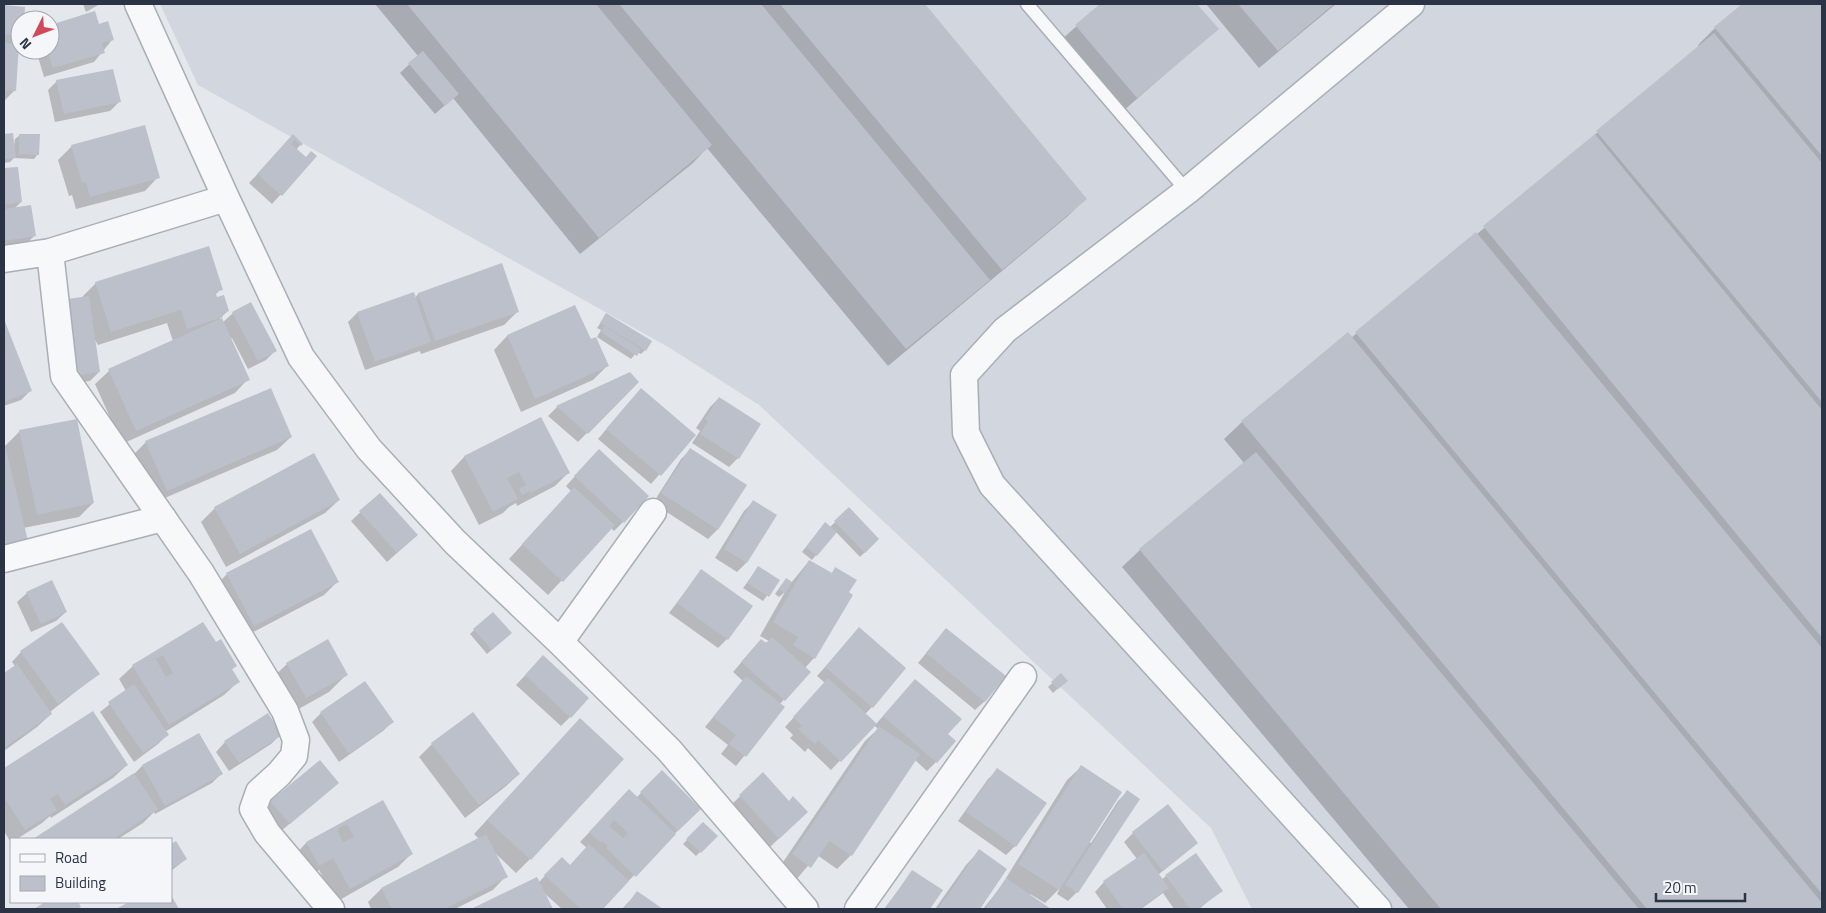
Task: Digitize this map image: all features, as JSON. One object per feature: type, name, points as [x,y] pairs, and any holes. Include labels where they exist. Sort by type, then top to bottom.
[{"type":"street","points":[[138,4],[226,198],[302,356],[369,449],[455,542],[669,750],[805,909]]},
{"type":"street","points":[[1378,909],[992,484],[966,433],[964,375],[1005,330],[1187,191],[1411,4]]},
{"type":"street","points":[[4,259],[50,252],[226,198]]},
{"type":"street","points":[[50,252],[64,376],[201,573],[285,712],[296,740],[294,756],[279,774],[259,792],[252,809],[267,833],[332,909]]},
{"type":"street","points":[[560,642],[653,512]]},
{"type":"street","points":[[4,559],[163,518]]},
{"type":"street","points":[[858,909],[1023,676]]},
{"type":"lane","points":[[1027,4],[1187,191]]},
{"type":"shaded area","points":[[160,4],[1822,4],[1822,909],[1252,909],[1211,828],[759,405],[670,348],[198,85]]},
{"type":"building","points":[[407,4],[596,4],[712,145],[599,238]]},
{"type":"building","points":[[619,4],[761,4],[990,280],[906,349]]},
{"type":"building","points":[[780,4],[925,4],[1087,199],[1002,270]]},
{"type":"building","points":[[1100,4],[1197,4],[1219,29],[1137,98],[1075,25]]},
{"type":"building","points":[[1238,4],[1334,4],[1278,51]]},
{"type":"building","points":[[1742,4],[1822,4],[1822,156],[1714,27]]},
{"type":"building","points":[[4,5],[25,7],[25,10],[10,10],[10,34],[4,34]]},
{"type":"building","points":[[95,11],[99,24],[108,21],[114,40],[102,43],[105,53],[53,68],[50,60],[60,60],[60,22]]},
{"type":"building","points":[[1714,33],[1822,163],[1822,402],[1596,131]]},
{"type":"building","points":[[4,43],[10,43],[10,60],[18,60],[16,91],[4,90]]},
{"type":"building","points":[[423,51],[459,94],[445,106],[408,63]]},
{"type":"building","points":[[113,69],[121,102],[64,114],[56,80]]},
{"type":"building","points":[[145,125],[160,178],[90,197],[86,182],[82,183],[71,145]]},
{"type":"building","points":[[13,133],[16,158],[4,159],[4,134]]},
{"type":"building","points":[[19,134],[40,134],[39,155],[19,154]]},
{"type":"building","points":[[293,134],[303,144],[301,146],[295,140],[291,144],[306,157],[311,151],[317,156],[282,196],[257,174]]},
{"type":"building","points":[[1595,134],[1822,410],[1822,638],[1483,226]]},
{"type":"building","points":[[18,167],[22,202],[4,205],[4,168]]},
{"type":"building","points":[[31,205],[36,236],[4,241],[4,209]]},
{"type":"building","points":[[1476,232],[1822,648],[1822,894],[1355,332]]},
{"type":"building","points":[[209,246],[223,290],[215,292],[217,297],[224,295],[229,311],[222,314],[223,317],[187,329],[181,310],[111,332],[95,282]]},
{"type":"building","points":[[502,263],[519,312],[435,341],[418,293]]},
{"type":"building","points":[[414,292],[431,342],[375,362],[357,312]]},
{"type":"building","points":[[89,296],[100,372],[72,376],[60,300]]},
{"type":"building","points":[[251,302],[277,351],[258,361],[232,312]]},
{"type":"building","points":[[575,305],[591,339],[596,337],[609,366],[535,399],[507,335]]},
{"type":"building","points":[[606,313],[652,341],[646,351],[600,323]]},
{"type":"building","points":[[222,318],[250,380],[136,431],[108,369]]},
{"type":"building","points":[[4,319],[32,391],[4,402]]},
{"type":"building","points":[[604,326],[641,349],[637,356],[601,332]]},
{"type":"building","points":[[1348,332],[1822,903],[1822,909],[1647,909],[1241,421]]},
{"type":"building","points":[[630,372],[639,382],[588,434],[556,406]]},
{"type":"building","points":[[271,388],[292,437],[167,491],[145,441]]},
{"type":"building","points":[[641,388],[696,435],[661,476],[606,429]]},
{"type":"building","points":[[719,397],[761,424],[739,459],[700,434],[708,421],[705,419]]},
{"type":"building","points":[[541,417],[570,473],[531,493],[530,491],[522,495],[519,489],[526,485],[519,472],[507,478],[518,499],[493,512],[464,456]]},
{"type":"building","points":[[77,419],[94,503],[37,515],[19,430]]},
{"type":"building","points":[[4,441],[28,541],[4,546]]},
{"type":"building","points":[[690,448],[747,485],[718,530],[661,493]]},
{"type":"building","points":[[599,449],[649,496],[624,523],[574,476]]},
{"type":"building","points":[[1256,452],[1639,909],[1441,909],[1139,549]]},
{"type":"building","points":[[314,453],[340,500],[240,554],[214,507]]},
{"type":"building","points":[[574,487],[615,525],[563,582],[522,544]]},
{"type":"building","points":[[380,493],[418,535],[397,553],[359,511]]},
{"type":"building","points":[[753,500],[777,515],[747,563],[724,549]]},
{"type":"building","points":[[849,507],[879,539],[865,553],[834,521]]},
{"type":"building","points":[[825,522],[837,532],[817,556],[806,547]]},
{"type":"building","points":[[311,529],[339,582],[254,626],[226,573]]},
{"type":"building","points":[[809,560],[832,573],[835,567],[857,580],[849,592],[853,595],[815,659],[793,645],[798,637],[773,622]]},
{"type":"building","points":[[758,566],[780,580],[769,597],[747,583]]},
{"type":"building","points":[[701,569],[753,606],[728,640],[677,603]]},
{"type":"building","points":[[786,578],[792,582],[785,594],[779,589]]},
{"type":"building","points":[[52,580],[67,612],[41,624],[26,592]]},
{"type":"building","points":[[493,612],[512,633],[492,650],[473,629]]},
{"type":"building","points":[[62,622],[100,674],[58,704],[20,651]]},
{"type":"building","points":[[203,622],[216,642],[221,639],[237,666],[232,669],[240,682],[169,725],[132,665]],"holes":[[[163,655],[173,673],[166,677],[156,659]]]},
{"type":"building","points":[[859,627],[906,668],[873,708],[825,667]]},
{"type":"building","points":[[946,628],[1006,676],[985,702],[926,653]]},
{"type":"building","points":[[772,637],[811,672],[785,701],[741,662],[761,639],[766,643]]},
{"type":"building","points":[[328,639],[348,675],[306,698],[286,663]]},
{"type":"building","points":[[543,655],[589,698],[571,718],[525,675]]},
{"type":"building","points":[[17,664],[52,714],[4,748],[4,673]]},
{"type":"building","points":[[1061,673],[1068,681],[1058,689],[1051,682]]},
{"type":"building","points":[[746,676],[785,707],[746,757],[729,744],[736,735],[713,717]]},
{"type":"building","points":[[828,678],[877,724],[841,762],[818,740],[815,744],[798,729],[802,726],[793,717]]},
{"type":"building","points":[[915,679],[962,719],[948,734],[956,741],[937,763],[883,716]]},
{"type":"building","points":[[365,681],[394,722],[349,754],[320,712]]},
{"type":"building","points":[[134,684],[169,735],[143,753],[108,702]]},
{"type":"building","points":[[93,711],[128,765],[65,805],[58,794],[50,799],[57,810],[25,830],[4,797],[4,768]]},
{"type":"building","points":[[473,712],[520,774],[479,805],[431,743]]},
{"type":"building","points":[[268,713],[282,735],[239,763],[224,741]]},
{"type":"building","points":[[580,718],[624,759],[531,860],[487,820]]},
{"type":"building","points":[[879,726],[920,754],[852,856],[829,841],[811,868],[792,854]]},
{"type":"building","points":[[199,733],[223,774],[165,806],[142,765]]},
{"type":"building","points":[[320,760],[339,783],[290,824],[270,801]]},
{"type":"building","points":[[1081,765],[1122,792],[1059,890],[1018,864]]},
{"type":"building","points":[[997,768],[1047,803],[1016,847],[966,812]]},
{"type":"building","points":[[662,770],[701,809],[678,831],[640,792]]},
{"type":"building","points":[[763,772],[789,801],[793,796],[808,812],[779,839],[739,795]]},
{"type":"building","points":[[134,773],[158,809],[115,838],[35,838]]},
{"type":"building","points":[[629,789],[676,834],[636,877],[606,848],[608,846],[602,841],[601,843],[589,832]],"holes":[[[614,820],[628,833],[623,838],[609,826]]]},
{"type":"building","points":[[1127,790],[1140,799],[1078,893],[1065,885]]},
{"type":"building","points":[[383,800],[413,854],[350,889],[333,858],[319,866],[306,842]],"holes":[[[347,824],[354,837],[343,842],[337,829]]]},
{"type":"building","points":[[1168,804],[1198,843],[1163,871],[1132,832]]},
{"type":"building","points":[[703,822],[718,836],[701,853],[686,839]]},
{"type":"building","points":[[486,834],[508,877],[444,909],[392,909],[381,888]]},
{"type":"building","points":[[176,841],[187,859],[172,868],[172,843]]},
{"type":"building","points":[[589,844],[629,881],[603,909],[581,909],[544,875],[562,857],[570,865]]},
{"type":"building","points":[[979,849],[1007,869],[980,909],[938,909]]},
{"type":"building","points":[[1144,853],[1169,888],[1139,909],[1123,909],[1103,881]]},
{"type":"building","points":[[1196,853],[1223,891],[1197,909],[1190,909],[1165,875]]},
{"type":"building","points":[[912,870],[943,890],[930,909],[885,909]]},
{"type":"building","points":[[537,877],[553,909],[473,908]]},
{"type":"building","points":[[1006,878],[1051,909],[985,909]]},
{"type":"building","points":[[637,891],[663,909],[624,909]]},
{"type":"building","points":[[172,897],[179,909],[116,909],[127,903],[172,903]]},
{"type":"building","points":[[43,903],[79,903],[81,907],[77,909],[34,909]]}]
